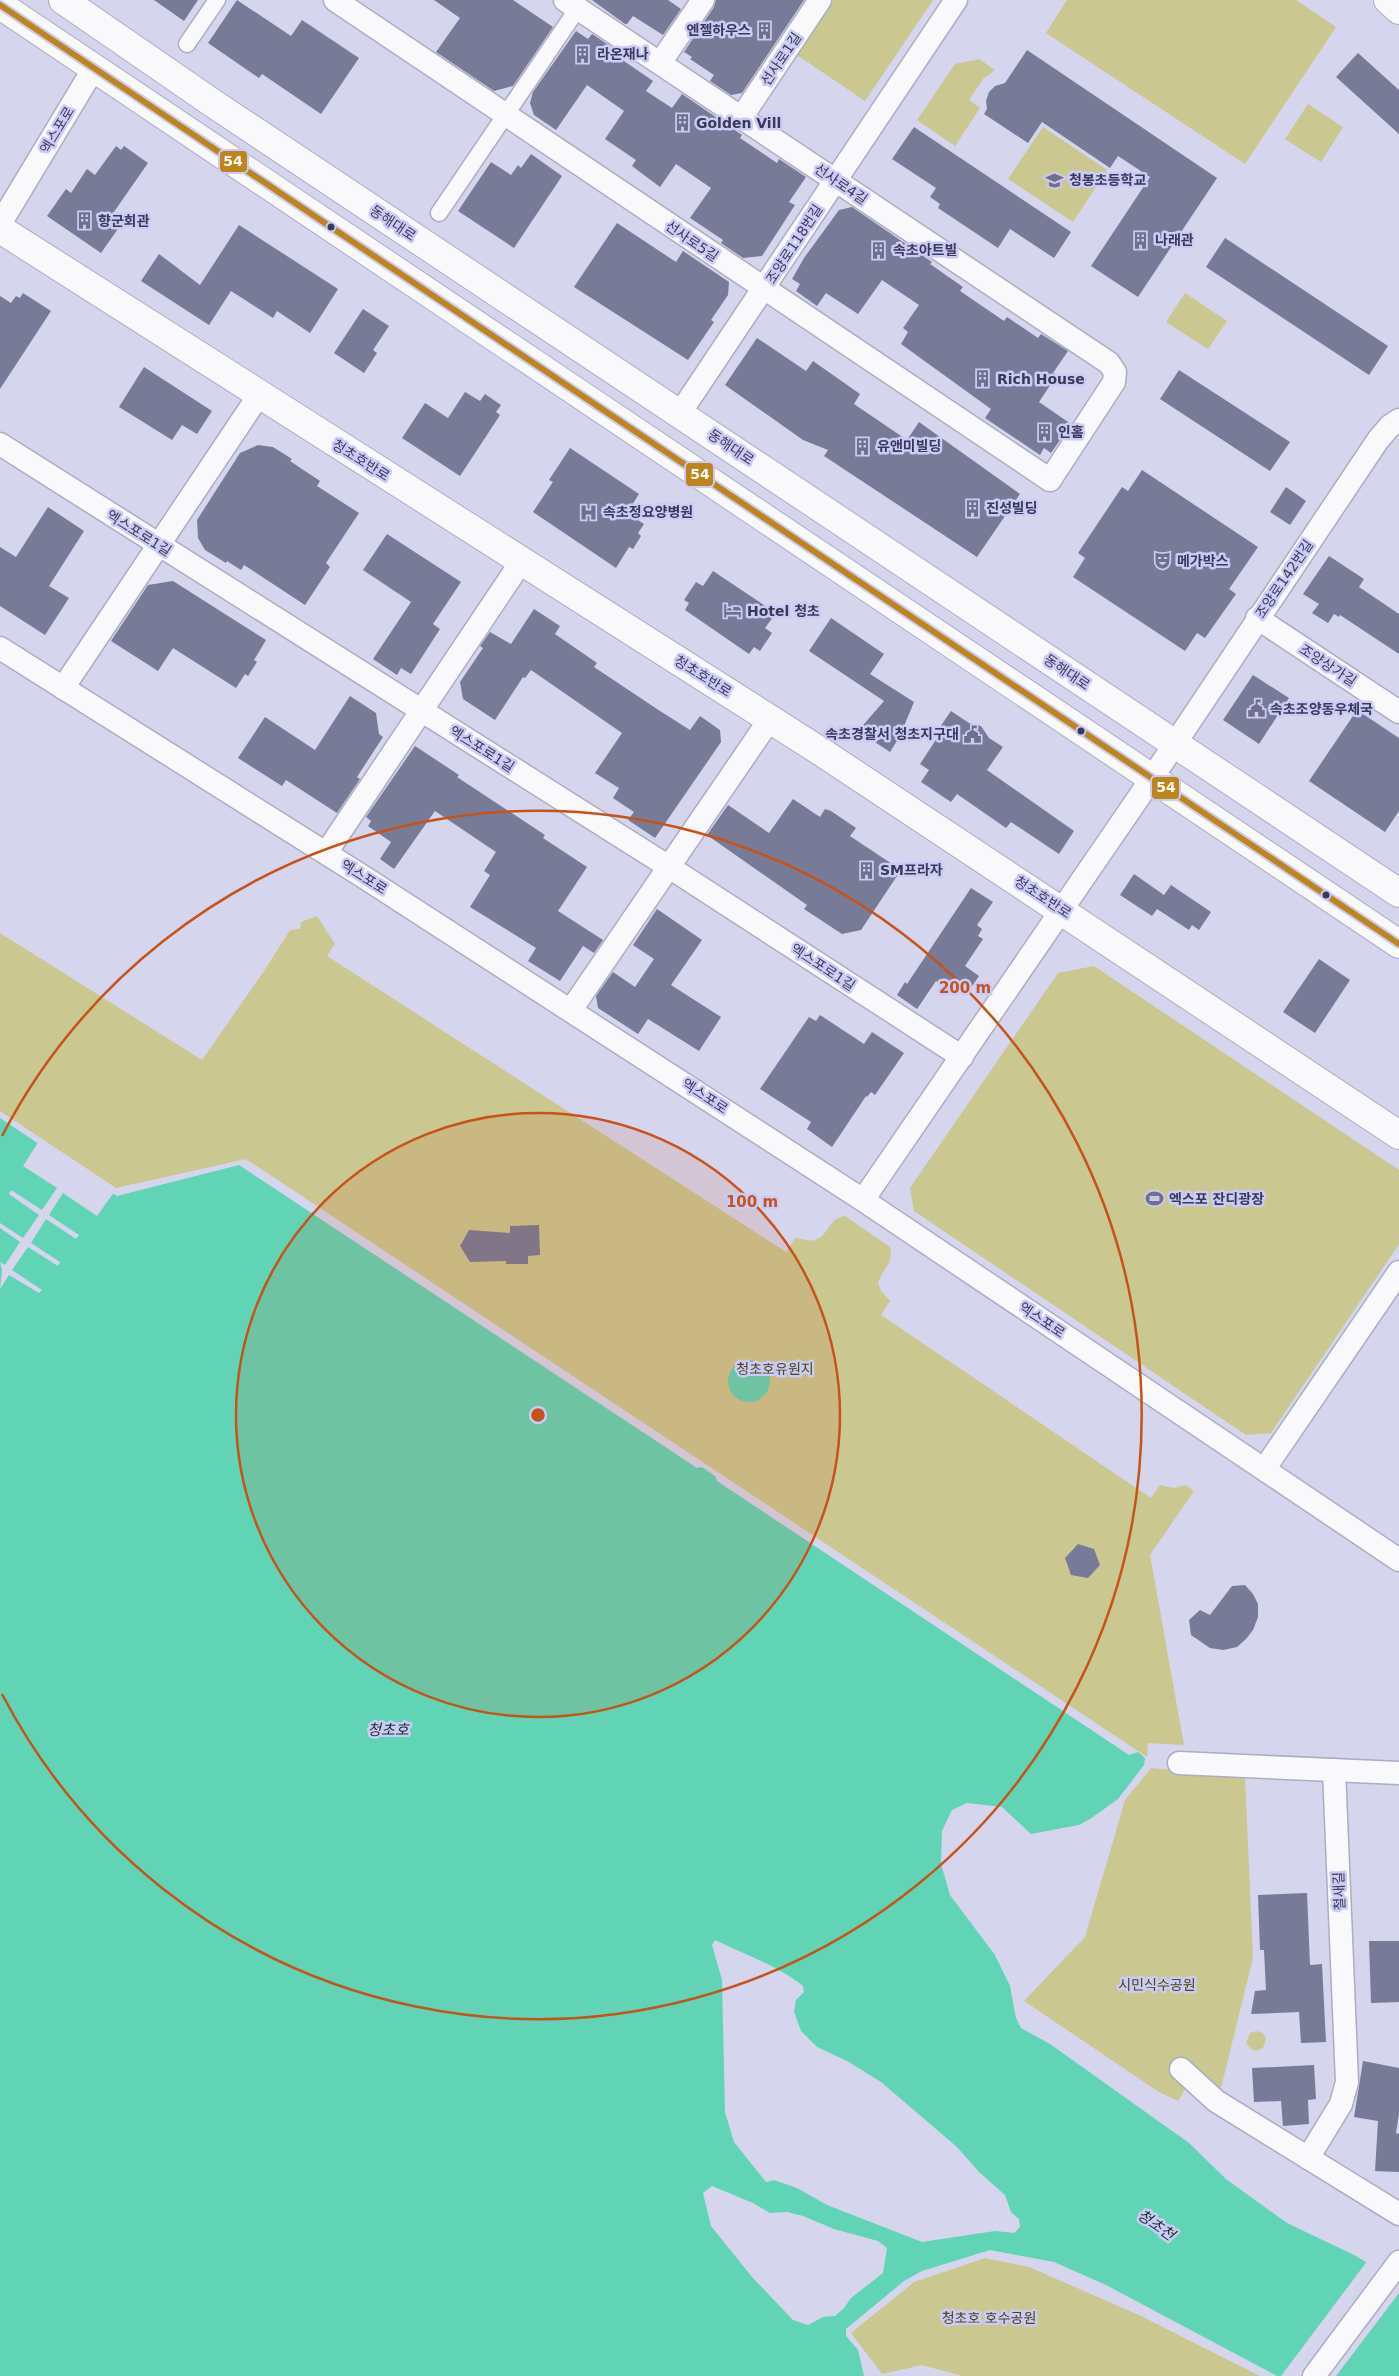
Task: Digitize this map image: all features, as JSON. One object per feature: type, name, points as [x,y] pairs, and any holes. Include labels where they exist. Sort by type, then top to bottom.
[{"type":"main road","name":"동해대로","points":[[63,0],[114,36],[1399,893]]},
{"type":"main road","points":[[1388,0],[1399,10]]},
{"type":"main road","points":[[0,5],[1399,944]]},
{"type":"main road","name":"엑스포로","points":[[94,68],[114,36]]},
{"type":"main road","name":"청초호반로","points":[[0,229],[770,719],[1063,910],[1399,1135]]},
{"type":"street","points":[[187,44],[217,0]]},
{"type":"street","name":"선사로5길","points":[[334,0],[1050,480]]},
{"type":"street","points":[[660,64],[703,0]]},
{"type":"street","name":"선사로1길","points":[[741,118],[820,0]]},
{"type":"street","name":"조양로118번길","points":[[680,413],[956,0]]},
{"type":"street","points":[[438,213],[504,115],[575,3]]},
{"type":"street","name":"선사로4길","points":[[575,3],[660,64],[1109,363],[1115,372],[1114,382],[1050,480]]},
{"type":"street","name":"엑스포로","points":[[0,224],[94,68]]},
{"type":"street","points":[[63,688],[259,395]]},
{"type":"street","name":"조양로142번길","points":[[863,1200],[1063,910],[1384,432],[1399,420]]},
{"type":"street","name":"엑스포로1길","points":[[0,444],[669,867],[962,1057]]},
{"type":"street","points":[[326,854],[420,710],[521,562]]},
{"type":"street","name":"조양상가길","points":[[1258,618],[1399,712]]},
{"type":"street","name":"엑스포로","points":[[0,648],[571,1010],[863,1200],[1265,1468],[1399,1560]]},
{"type":"street","points":[[571,1010],[770,719]]},
{"type":"street","points":[[1265,1468],[1399,1272]]},
{"type":"street","points":[[1179,1763],[1399,1773]]},
{"type":"street","name":"철새길","points":[[1308,2158],[1341,2104],[1347,2082],[1334,1770]]},
{"type":"street","points":[[1181,2069],[1216,2101],[1399,2214]]},
{"type":"street","points":[[1314,2376],[1399,2262]]},
{"type":"green space","points":[[834,0],[933,0],[865,101],[797,55]]},
{"type":"green space","points":[[1067,0],[1296,0],[1336,27],[1245,164],[1046,33]]},
{"type":"green space","points":[[979,59],[995,70],[983,79],[969,100],[980,108],[955,146],[917,120],[955,64]]},
{"type":"green space","points":[[1308,104],[1343,127],[1321,162],[1285,139]]},
{"type":"green space","points":[[1043,127],[1107,170],[1073,222],[1008,179]]},
{"type":"green space","points":[[1185,293],[1227,321],[1208,349],[1166,322]]},
{"type":"green space","name":"청초호유원지","points":[[317,916],[335,944],[327,956],[786,1252],[795,1238],[810,1241],[820,1238],[835,1220],[845,1216],[890,1247],[891,1257],[878,1283],[881,1291],[890,1301],[881,1315],[1151,1498],[1160,1485],[1174,1488],[1186,1485],[1194,1491],[1150,1555],[1184,1745],[1148,1743],[1147,1757],[246,1159],[116,1188],[0,1111],[0,933],[202,1060],[290,930],[300,929],[301,922]]},
{"type":"green space","name":"엑스포 잔디광장","points":[[1094,966],[1399,1170],[1399,1244],[1271,1433],[1246,1435],[914,1211],[910,1188],[1058,973]]},
{"type":"green space","name":"시민식수공원","points":[[1151,1768],[1245,1777],[1253,1958],[1220,2092],[1193,2075],[1178,2101],[1159,2092],[1024,2001],[1085,1937],[1125,1800]]},
{"type":"green space","points":[[1256,2031],[1263,2033],[1266,2039],[1263,2048],[1256,2051],[1246,2043],[1250,2033]]},
{"type":"green space","name":"청초호 호수공원","points":[[985,2258],[1029,2267],[1139,2315],[1260,2376],[962,2376],[922,2365],[882,2374],[851,2333],[914,2282]]},
{"type":"water","name":"청초호","points":[[0,1118],[117,1196],[239,1165],[697,1468],[702,1467],[715,1476],[717,1481],[1129,1755],[1138,1752],[1145,1758],[1144,1765],[1118,1799],[1079,1825],[1031,1834],[1002,1807],[967,1803],[952,1810],[942,1831],[941,1864],[950,1895],[995,1955],[1010,1986],[1016,2018],[1021,2028],[1050,2044],[1189,2143],[1226,2179],[1287,2223],[1354,2255],[1399,2281],[1399,2376],[1277,2376],[1106,2285],[1054,2262],[990,2250],[922,2271],[904,2281],[846,2329],[846,2336],[858,2350],[864,2376],[0,2376]],"holes":[[[715,1940],[772,1966],[803,1986],[804,1992],[796,2000],[794,2012],[801,2031],[817,2047],[847,2061],[881,2082],[957,2147],[979,2172],[1005,2195],[1011,2212],[1019,2219],[1020,2227],[1014,2233],[995,2231],[922,2242],[827,2205],[797,2188],[774,2180],[766,2182],[734,2142],[725,2112],[722,1980],[712,1945]],[[712,2186],[753,2203],[770,2213],[787,2212],[803,2216],[834,2229],[878,2241],[887,2248],[883,2273],[851,2298],[835,2316],[823,2317],[808,2325],[793,2320],[752,2277],[711,2226],[703,2193]]]},
{"type":"water","points":[[753,1360],[761,1363],[767,1369],[770,1381],[767,1393],[761,1399],[745,1402],[737,1399],[731,1393],[728,1377],[731,1369],[737,1363]]},
{"type":"pier","points":[[39,1141],[115,1191],[97,1216],[63,1193],[49,1215],[79,1235],[76,1239],[46,1219],[31,1243],[60,1262],[58,1266],[28,1247],[12,1270],[42,1290],[39,1293],[9,1275],[0,1289],[2,1270],[0,1262],[5,1265],[20,1242],[0,1228],[0,1223],[23,1238],[39,1215],[9,1194],[11,1190],[42,1210],[57,1188],[23,1166]]},
{"type":"pier","points":[[1368,2260],[1399,2278],[1399,2293],[1336,2376],[1281,2376]]},
{"type":"building","points":[[154,0],[198,0],[184,21]]},
{"type":"building","points":[[237,0],[291,36],[302,20],[359,58],[321,114],[262,74],[259,78],[208,43]]},
{"type":"building","points":[[434,0],[513,0],[553,27],[513,86],[494,91],[436,52],[460,18]]},
{"type":"building","points":[[592,0],[668,0],[681,9],[663,35],[633,16],[625,24]]},
{"type":"building","points":[[716,0],[804,0],[742,93],[731,95],[710,81],[714,75],[690,59],[692,57],[684,52],[714,7]]},
{"type":"building","points":[[576,31],[588,39],[592,34],[610,46],[608,50],[653,81],[646,91],[672,108],[682,94],[742,135],[740,138],[777,163],[779,159],[806,177],[789,202],[795,205],[762,256],[743,258],[721,243],[723,240],[690,218],[711,188],[676,164],[660,187],[632,166],[636,160],[605,139],[624,111],[587,85],[556,130],[534,115],[530,103],[533,92]]},
{"type":"building","points":[[1027,50],[1217,178],[1138,297],[1091,266],[1150,177],[1118,156],[1110,168],[1042,122],[1028,143],[984,114],[987,109],[986,101],[989,92],[995,86],[1005,83]]},
{"type":"building","points":[[1358,53],[1399,90],[1399,134],[1336,77]]},
{"type":"building","points":[[914,127],[1071,232],[1054,258],[1010,229],[998,248],[938,208],[940,204],[930,197],[936,188],[892,159]]},
{"type":"building","points":[[116,146],[121,150],[124,146],[148,163],[109,219],[120,226],[101,253],[47,216],[66,189],[71,193],[87,169],[95,175]]},
{"type":"building","points":[[531,154],[562,176],[514,248],[458,211],[491,162],[511,175],[518,165],[521,168]]},
{"type":"building","points":[[852,207],[932,262],[930,264],[963,287],[960,291],[1004,321],[1007,317],[1038,338],[1041,334],[1068,351],[1053,373],[1057,375],[1039,402],[1071,424],[1051,453],[1044,448],[1040,455],[985,418],[991,409],[901,344],[908,332],[903,328],[919,305],[882,280],[858,314],[826,293],[817,306],[796,291],[800,284],[792,279],[804,258],[839,210]]},
{"type":"building","points":[[617,223],[676,262],[683,251],[729,282],[728,295],[711,320],[714,322],[688,360],[574,287]]},
{"type":"building","points":[[239,225],[338,289],[310,333],[277,311],[273,318],[231,291],[209,325],[141,281],[159,254],[200,285]]},
{"type":"building","points":[[1225,238],[1388,346],[1369,375],[1206,267]]},
{"type":"building","points":[[23,293],[51,311],[0,389],[0,296],[11,303],[16,296],[20,298]]},
{"type":"building","points":[[363,309],[389,326],[373,350],[377,353],[364,373],[334,353]]},
{"type":"building","points":[[757,338],[806,371],[813,361],[860,394],[854,404],[907,440],[919,422],[1020,494],[977,557],[824,456],[828,450],[803,440],[725,385]]},
{"type":"building","points":[[144,367],[212,411],[197,434],[182,425],[172,440],[119,407]]},
{"type":"building","points":[[1179,370],[1290,442],[1270,471],[1160,399]]},
{"type":"building","points":[[465,392],[480,401],[485,394],[501,405],[496,412],[500,415],[460,476],[402,438],[425,403],[448,418]]},
{"type":"building","points":[[258,445],[273,447],[292,459],[290,461],[320,481],[317,486],[359,513],[326,563],[330,567],[305,605],[244,565],[241,570],[205,550],[198,538],[197,520],[240,453]]},
{"type":"building","points":[[570,448],[639,494],[627,513],[644,524],[638,533],[641,536],[633,549],[629,547],[616,568],[533,512],[553,482],[549,480]]},
{"type":"building","points":[[1142,470],[1258,547],[1229,589],[1236,594],[1205,638],[1197,633],[1185,651],[1073,577],[1085,558],[1078,553],[1122,487],[1128,491]]},
{"type":"building","points":[[1286,487],[1306,501],[1290,525],[1270,512]]},
{"type":"building","points":[[48,507],[84,531],[49,586],[69,598],[45,635],[0,606],[0,547],[16,557]]},
{"type":"building","points":[[387,534],[461,582],[433,624],[440,629],[411,674],[401,668],[397,675],[373,659],[411,602],[363,570]]},
{"type":"building","points":[[1329,556],[1364,579],[1359,587],[1399,614],[1399,654],[1340,615],[1339,617],[1334,614],[1328,623],[1312,613],[1319,604],[1303,594]]},
{"type":"building","points":[[713,571],[776,613],[765,628],[772,633],[760,651],[754,647],[749,654],[685,610],[689,603],[684,600],[696,582],[703,586]]},
{"type":"building","points":[[173,581],[266,640],[254,660],[257,662],[248,676],[245,674],[236,688],[173,648],[158,671],[111,641],[148,585]]},
{"type":"building","points":[[534,609],[560,626],[555,634],[597,663],[594,667],[660,711],[690,730],[700,716],[720,730],[721,742],[655,838],[628,820],[634,812],[613,798],[619,788],[595,773],[622,733],[531,670],[525,678],[523,677],[495,720],[463,699],[460,682],[483,648],[480,646],[490,632],[511,644]]},
{"type":"building","points":[[831,618],[884,654],[870,674],[914,702],[900,736],[890,752],[858,731],[884,701],[809,651]]},
{"type":"building","name":"속초조양동우체국","points":[[1253,675],[1289,698],[1259,744],[1223,720]]},
{"type":"building","points":[[350,696],[376,713],[379,734],[383,737],[357,777],[360,779],[337,813],[286,780],[282,786],[238,758],[265,717],[315,750]]},
{"type":"building","points":[[1357,710],[1399,738],[1399,811],[1385,832],[1309,781]]},
{"type":"building","points":[[951,711],[969,723],[981,726],[989,738],[1003,747],[987,770],[1074,831],[1059,854],[1011,822],[1006,828],[957,794],[951,802],[921,782],[929,770],[920,764],[943,729],[940,727]]},
{"type":"building","points":[[415,746],[459,775],[457,777],[545,835],[543,838],[587,867],[558,911],[603,940],[594,953],[583,946],[560,981],[528,961],[536,948],[470,907],[490,875],[484,871],[496,852],[435,811],[394,869],[380,859],[391,842],[368,826],[371,821],[366,817]]},
{"type":"building","points":[[793,799],[820,817],[825,809],[831,811],[856,828],[850,836],[901,870],[861,930],[842,934],[804,909],[807,905],[707,835],[728,805],[769,833]]},
{"type":"building","points":[[1134,874],[1164,895],[1171,885],[1211,912],[1199,930],[1192,925],[1189,930],[1157,909],[1152,916],[1120,895]]},
{"type":"building","points":[[971,888],[993,902],[977,925],[982,929],[978,936],[983,939],[965,966],[979,976],[966,995],[943,979],[941,983],[936,981],[917,1009],[897,995],[905,982],[907,984]]},
{"type":"building","points":[[657,909],[702,940],[671,985],[721,1017],[699,1051],[648,1019],[638,1034],[598,1008],[596,996],[613,972],[635,987],[654,959],[633,945]]},
{"type":"building","points":[[1319,959],[1350,980],[1315,1033],[1283,1012]]},
{"type":"building","points":[[820,1015],[864,1044],[872,1032],[904,1053],[875,1095],[871,1092],[866,1096],[832,1147],[807,1129],[811,1122],[760,1089],[809,1017],[816,1021]]},
{"type":"building","points":[[539,1225],[540,1255],[528,1256],[528,1264],[506,1264],[506,1261],[470,1262],[460,1246],[469,1230],[510,1233],[510,1226]]},
{"type":"building","points":[[1078,1544],[1094,1549],[1100,1565],[1088,1578],[1071,1575],[1065,1558]]},
{"type":"building","points":[[1245,1585],[1253,1594],[1258,1604],[1258,1617],[1253,1630],[1246,1639],[1237,1647],[1223,1650],[1210,1648],[1191,1635],[1189,1620],[1200,1610],[1210,1615],[1232,1586]]},
{"type":"building","points":[[1307,1893],[1310,1965],[1322,1964],[1326,2042],[1301,2043],[1299,2012],[1251,2014],[1255,1991],[1266,1990],[1264,1950],[1260,1950],[1258,1895]]},
{"type":"building","points":[[1369,1941],[1399,1941],[1399,2002],[1371,2003]]},
{"type":"building","points":[[1363,2061],[1399,2068],[1399,2114],[1396,2133],[1399,2134],[1399,2172],[1375,2171],[1378,2121],[1354,2117]]},
{"type":"building","points":[[1314,2065],[1316,2099],[1308,2100],[1309,2124],[1283,2126],[1281,2101],[1254,2102],[1252,2068]]},
{"type":"transit line","name":"54","points":[[0,5],[1399,944]]},
{"type":"place","name":"엔젤하우스","points":[[765,30]]},
{"type":"place","name":"라온재나","points":[[583,54]]},
{"type":"place","name":"Golden Vill","points":[[682,123]]},
{"type":"place","name":"청봉초등학교","points":[[1055,180]]},
{"type":"place","name":"향군회관","points":[[84,221]]},
{"type":"place","name":"나래관","points":[[1141,240]]},
{"type":"place","name":"속초아트빌","points":[[879,250]]},
{"type":"place","name":"Rich House","points":[[983,379]]},
{"type":"place","name":"인홈","points":[[1044,432]]},
{"type":"place","name":"유앤미빌딩","points":[[863,446]]},
{"type":"place","name":"진성빌딩","points":[[972,508]]},
{"type":"place","name":"속초정요양병원","points":[[589,512]]},
{"type":"place","name":"메가박스","points":[[1163,561]]},
{"type":"place","name":"Hotel 청초","points":[[733,611]]},
{"type":"place","name":"속초조양동우체국","points":[[1256,709]]},
{"type":"place","name":"속초경찰서 청초지구대","points":[[973,734]]},
{"type":"place","name":"SM프라자","points":[[866,870]]},
{"type":"place","name":"엑스포 잔디광장","points":[[1155,1199]]},
{"type":"water label","name":"청초천","points":[[1156,2225]]}]
